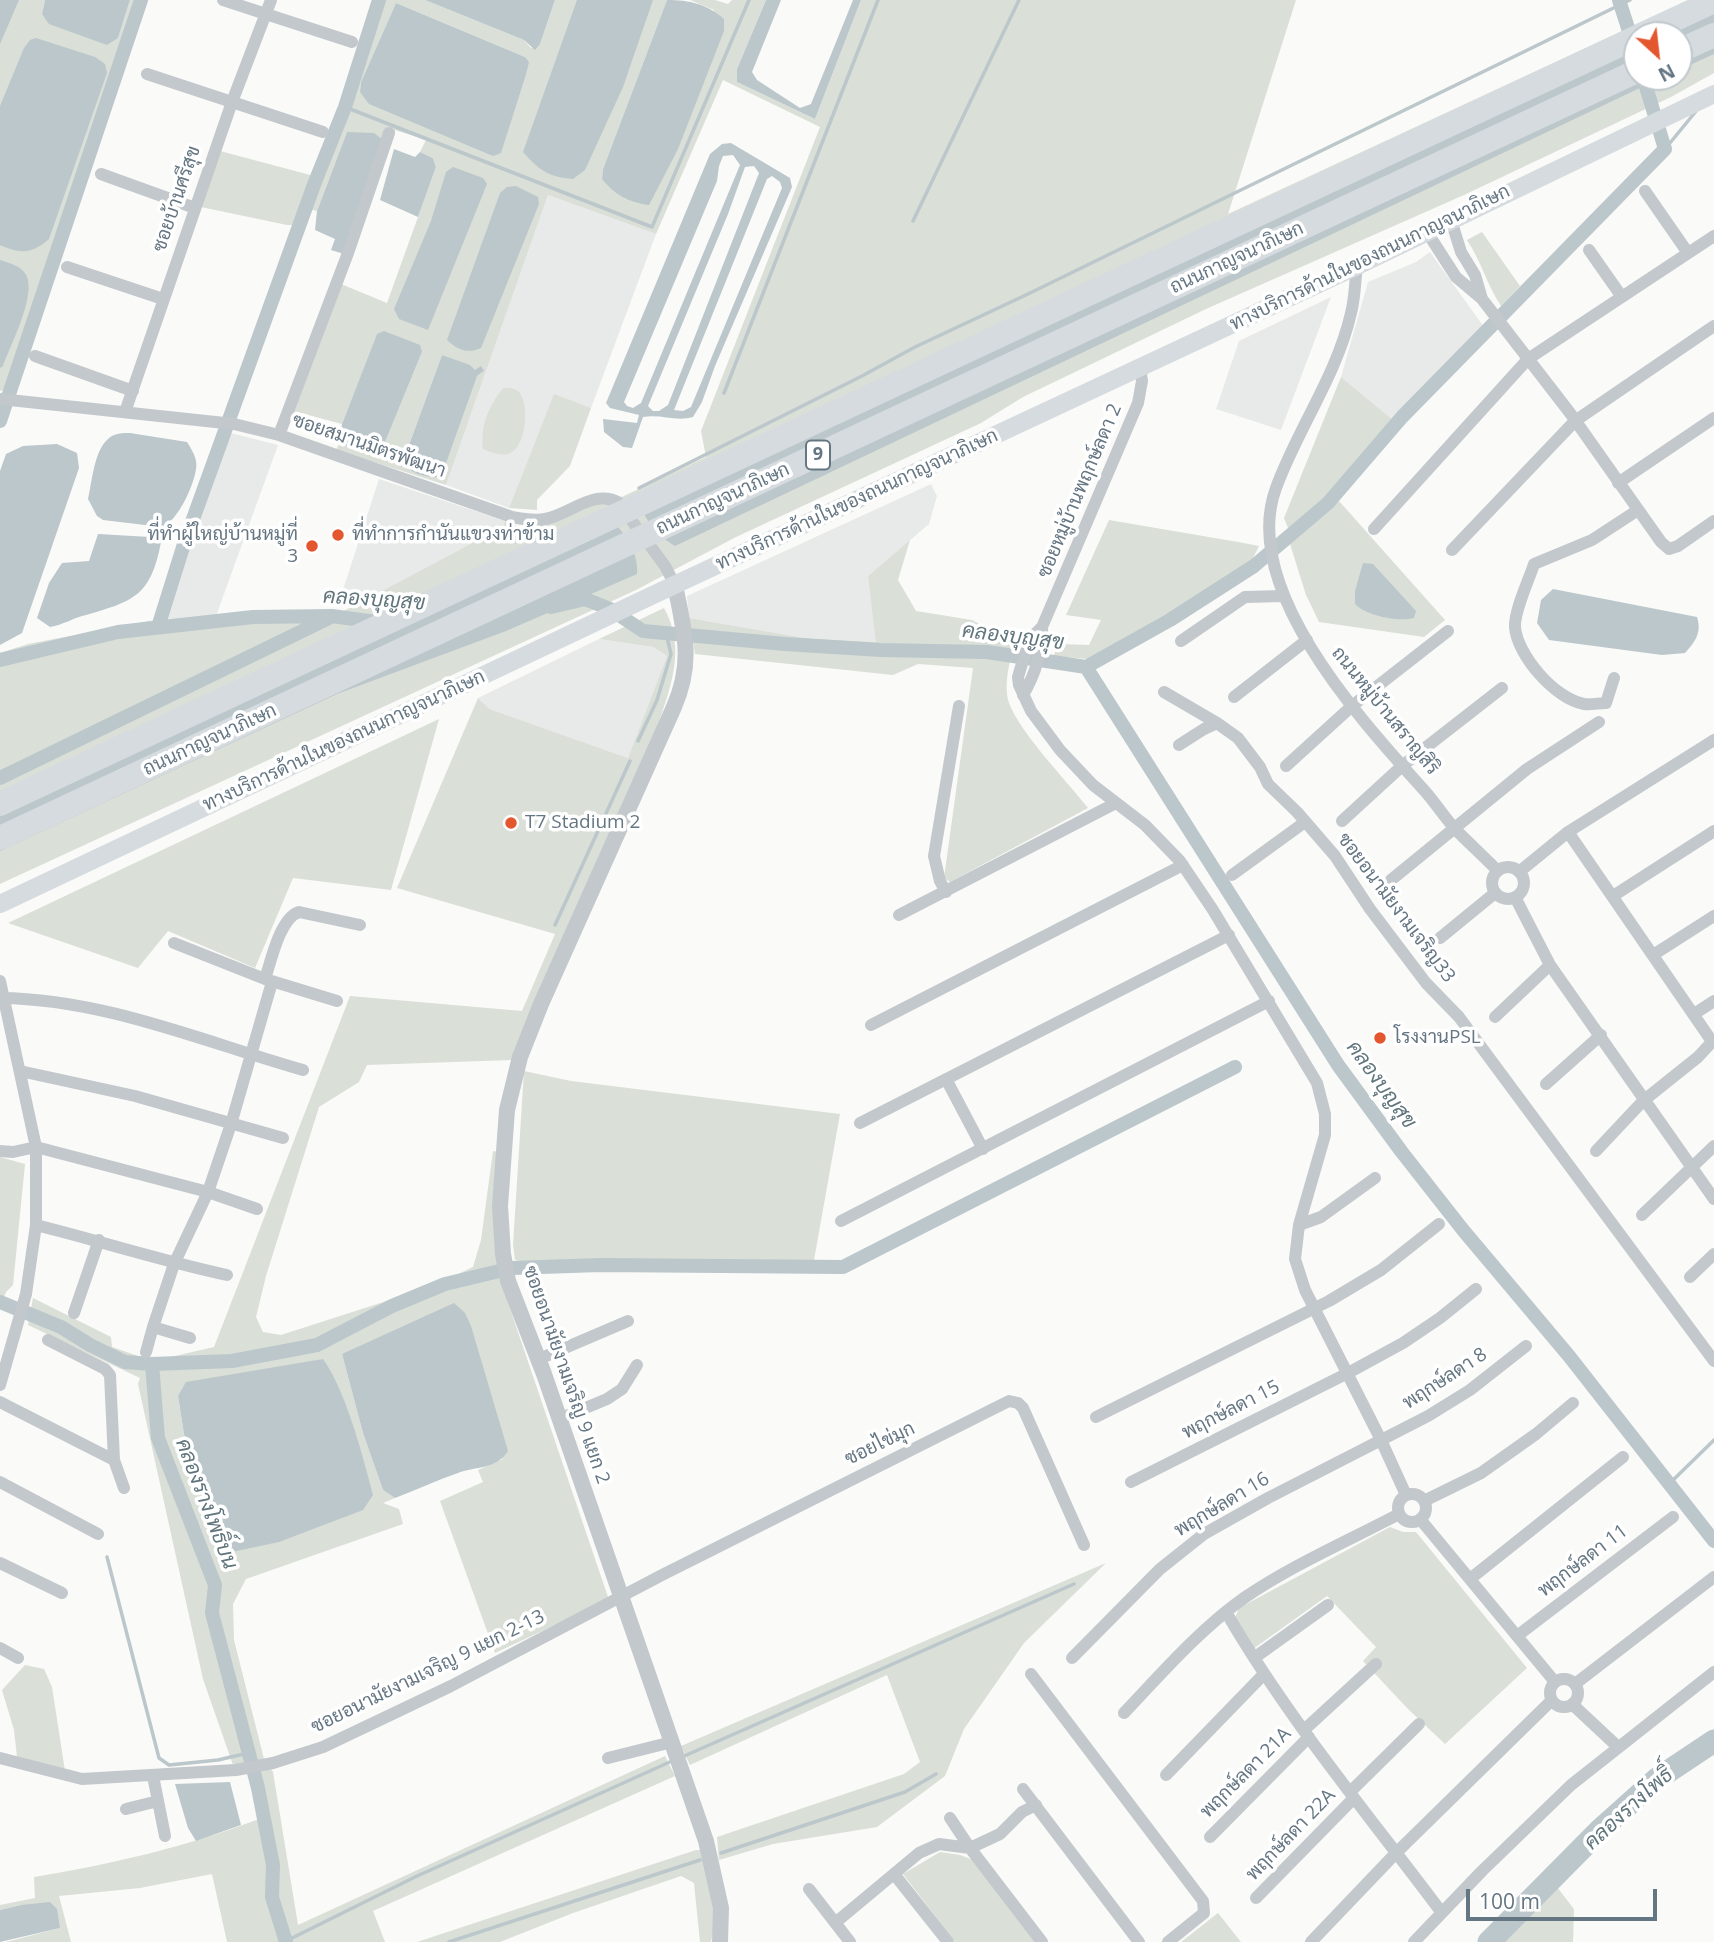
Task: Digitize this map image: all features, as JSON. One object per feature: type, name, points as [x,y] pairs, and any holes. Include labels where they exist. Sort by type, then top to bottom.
[{"type":"highway","name":"ถนนกาญจนาภิเษก","points":[[1671,21],[1714,1]]},
{"type":"highway","points":[[1693,45],[1714,35]]},
{"type":"highway","name":"ถนนกาญจนาภิเษก","points":[[0,804],[1623,43]]},
{"type":"highway","name":"ถนนกาญจนาภิเษก","points":[[0,838],[1623,78]]},
{"type":"main road","name":"ทางบริการด้านในของถนนกาญจนาภิเษก","points":[[0,904],[1357,266],[1714,94]]},
{"type":"street","points":[[223,0],[352,42]]},
{"type":"street","name":"ซอยบ้านศรีสุข","points":[[125,412],[232,102],[271,0]]},
{"type":"street","points":[[148,74],[323,132]]},
{"type":"street","points":[[279,435],[348,253],[389,133]]},
{"type":"street","points":[[101,174],[195,208]]},
{"type":"street","points":[[1645,191],[1688,253]]},
{"type":"street","points":[[1451,220],[1461,252],[1475,275],[1482,299]]},
{"type":"street","points":[[1427,232],[1457,277],[1482,299],[1669,549],[1678,546],[1714,521]]},
{"type":"street","points":[[1374,529],[1528,359],[1714,236]]},
{"type":"street","points":[[1589,250],[1622,297]]},
{"type":"street","name":"ถนนหมู่บ้านสราญสิริ","points":[[1357,266],[1352,312],[1342,341],[1318,400],[1275,489],[1267,521],[1272,556],[1283,596],[1307,640],[1352,706],[1455,829],[1498,871]]},
{"type":"street","points":[[67,267],[163,299]]},
{"type":"street","points":[[1452,550],[1575,421],[1714,326]]},
{"type":"street","points":[[35,356],[133,391]]},
{"type":"street","name":"ซอยหมู่บ้านพฤกษ์ลดา 2","points":[[1025,678],[1029,640],[1042,627],[1138,403],[1142,381],[1140,367]]},
{"type":"street","name":"ซอยสมานมิตรพัฒนา","points":[[0,398],[229,423],[279,435],[512,517],[530,520],[547,519],[597,499],[612,499],[618,502],[665,566],[675,585]]},
{"type":"street","points":[[1618,483],[1714,418]]},
{"type":"street","points":[[1614,678],[1606,703],[1584,704],[1555,690],[1529,662],[1517,641],[1514,624],[1534,565],[1592,540],[1638,510]]},
{"type":"street","name":"ซอยอนามัยงามเจริญ 9 แยก 2","points":[[675,585],[687,651],[686,675],[520,1057],[511,1089],[503,1138],[500,1206],[503,1254],[509,1281],[539,1359],[620,1598],[677,1755],[713,1867],[721,1908],[720,1942]]},
{"type":"street","points":[[1181,641],[1245,597],[1283,596]]},
{"type":"street","name":"ซอยหมู่บ้านพฤกษ์ลดา 2","points":[[1025,678],[1043,641],[1042,627]]},
{"type":"street","points":[[1286,766],[1352,706],[1448,631]]},
{"type":"street","points":[[1234,697],[1307,640]]},
{"type":"street","points":[[1025,678],[1023,695],[1060,750],[1093,785],[1145,825],[1183,865],[1313,1076],[1322,1097],[1325,1135],[1299,1225],[1295,1259],[1298,1275],[1406,1495]]},
{"type":"street","points":[[1342,821],[1402,766],[1502,688]]},
{"type":"street","name":"ซอยอนามัยงามเจริญ33","points":[[1164,692],[1238,738],[1260,767],[1268,784],[1335,856],[1370,909],[1426,983],[1459,1017],[1714,1362]]},
{"type":"street","points":[[946,892],[940,881],[934,856],[958,706]]},
{"type":"street","points":[[1391,880],[1527,769],[1599,722]]},
{"type":"street","points":[[1179,745],[1217,723]]},
{"type":"street","points":[[1519,872],[1569,832],[1714,740]]},
{"type":"street","points":[[899,915],[1116,803]]},
{"type":"street","points":[[1232,875],[1305,822]]},
{"type":"street","points":[[1613,897],[1714,831]]},
{"type":"street","points":[[1569,832],[1709,1035],[1710,1044],[1698,1057],[1643,1101],[1596,1152]]},
{"type":"street","points":[[872,1025],[1183,865]]},
{"type":"street","points":[[1506,867],[1519,872],[1524,887],[1515,897],[1505,899],[1495,893],[1492,881],[1498,871],[1506,867]]},
{"type":"street","points":[[1440,938],[1495,893]]},
{"type":"street","points":[[1515,897],[1550,965],[1714,1199]]},
{"type":"street","points":[[146,1352],[174,1264],[208,1192],[232,1124],[284,925],[293,914],[299,912],[360,925]]},
{"type":"street","points":[[1653,955],[1714,916]]},
{"type":"street","points":[[860,1123],[1228,935]]},
{"type":"street","points":[[174,943],[268,981],[337,1001]]},
{"type":"street","points":[[1495,1017],[1550,965]]},
{"type":"street","points":[[0,981],[36,1147],[36,1225],[26,1294],[0,1385]]},
{"type":"street","points":[[3,1004],[40,1000],[136,1018],[303,1070]]},
{"type":"street","points":[[841,1221],[1269,1001]]},
{"type":"street","points":[[1694,1014],[1714,1002]]},
{"type":"street","points":[[1546,1084],[1601,1035]]},
{"type":"street","points":[[20,1071],[135,1096],[283,1138]]},
{"type":"street","points":[[946,1079],[983,1149]]},
{"type":"street","points":[[1642,1215],[1714,1146]]},
{"type":"street","points":[[0,1152],[13,1153],[36,1147],[208,1192],[257,1209]]},
{"type":"street","points":[[1299,1225],[1330,1211],[1375,1178]]},
{"type":"street","points":[[1096,1417],[1315,1309],[1381,1270],[1439,1224]]},
{"type":"street","points":[[36,1225],[99,1240],[174,1264],[227,1275]]},
{"type":"street","points":[[74,1313],[99,1240]]},
{"type":"street","points":[[1690,1277],[1714,1254]]},
{"type":"street","name":"พฤกษ์ลดา 15","points":[[1131,1482],[1403,1343],[1476,1289]]},
{"type":"street","points":[[539,1359],[628,1321]]},
{"type":"street","points":[[153,1327],[190,1338]]},
{"type":"street","points":[[48,1340],[105,1369],[110,1375],[114,1460],[124,1488]]},
{"type":"street","name":"พฤกษ์ลดา 8","points":[[1381,1440],[1470,1390],[1525,1346]]},
{"type":"street","points":[[559,1419],[607,1399],[622,1389],[637,1365]]},
{"type":"street","name":"ซอยไข่มุก","points":[[620,1598],[1009,1401],[1018,1403],[1023,1408],[1084,1545]]},
{"type":"street","points":[[0,1402],[114,1460]]},
{"type":"street","points":[[1424,1501],[1481,1473],[1536,1434],[1573,1402]]},
{"type":"street","name":"พฤกษ์ลดา 16","points":[[1072,1658],[1160,1569],[1204,1534],[1381,1440]]},
{"type":"street","points":[[1470,1579],[1623,1457]]},
{"type":"street","points":[[0,1482],[98,1534]]},
{"type":"street","points":[[1416,1494],[1424,1501],[1426,1508],[1420,1519],[1411,1522],[1399,1514],[1399,1501],[1406,1495],[1416,1494]]},
{"type":"street","points":[[1124,1713],[1226,1612],[1274,1580],[1399,1514]]},
{"type":"street","name":"พฤกษ์ลดา 11","points":[[1517,1636],[1673,1517]]},
{"type":"street","points":[[1420,1519],[1555,1682]]},
{"type":"street","points":[[0,1563],[62,1593]]},
{"type":"street","points":[[1575,1684],[1714,1577]]},
{"type":"street","name":"ซอยอนามัยงามเจริญ 9 แยก 2-13","points":[[0,1758],[82,1779],[236,1770],[272,1763],[323,1746],[432,1696],[620,1598]]},
{"type":"street","points":[[1254,1658],[1328,1605]]},
{"type":"street","points":[[1226,1612],[1264,1674],[1306,1734],[1442,1913]]},
{"type":"street","points":[[0,1648],[18,1658]]},
{"type":"street","name":"พฤกษ์ลดา 21A","points":[[1210,1837],[1376,1664]]},
{"type":"street","points":[[1414,1942],[1543,1810],[1714,1672]]},
{"type":"street","points":[[1031,1674],[1203,1901],[1203,1913],[1168,1942]]},
{"type":"street","points":[[1166,1775],[1264,1674]]},
{"type":"street","points":[[1563,1679],[1575,1684],[1578,1693],[1572,1704],[1563,1707],[1552,1700],[1550,1690],[1555,1682],[1563,1679]]},
{"type":"street","points":[[1311,1942],[1396,1853],[1552,1700]]},
{"type":"street","points":[[1572,1704],[1618,1747]]},
{"type":"street","name":"พฤกษ์ลดา 22A","points":[[1256,1898],[1419,1724]]},
{"type":"street","points":[[608,1758],[677,1755]]},
{"type":"street","points":[[153,1776],[164,1836]]},
{"type":"street","points":[[1023,1789],[1139,1942]]},
{"type":"street","points":[[126,1809],[158,1801]]},
{"type":"street","points":[[835,1923],[919,1853],[939,1844],[970,1849],[1000,1834],[1022,1812],[1036,1805]]},
{"type":"street","points":[[950,1818],[970,1849],[1042,1942]]},
{"type":"street","points":[[894,1874],[948,1942]]},
{"type":"street","points":[[809,1889],[850,1942]]},
{"type":"shaded area","points":[[0,0],[45,0],[42,14],[118,38],[130,0],[148,0],[16,386],[0,391]]},
{"type":"shaded area","points":[[0,0],[19,0],[0,44]]},
{"type":"shaded area","points":[[45,0],[130,0],[118,38],[107,45],[49,24],[42,14]]},
{"type":"shaded area","points":[[379,0],[425,0],[524,40],[531,48],[540,44],[555,0],[667,0],[603,169],[602,179],[714,10],[690,0],[715,0],[728,4],[732,0],[766,0],[737,69],[737,82],[815,119],[861,0],[1296,0],[1228,214],[1623,31],[1623,91],[1682,91],[1464,195],[1206,309],[1023,397],[981,423],[736,537],[636,590],[0,884],[0,653],[28,644],[148,621],[255,613],[338,614],[503,527],[505,521],[523,528],[587,505],[607,504],[706,457],[701,431],[820,127],[723,80],[656,234],[548,195],[446,485],[336,450],[339,444],[372,454],[381,452],[422,352],[377,335],[342,424],[301,413],[288,423],[341,284],[387,303],[436,167],[433,158],[420,152],[426,140],[395,130],[390,145],[347,132],[317,211],[303,208],[298,225],[201,207],[220,151],[314,176]],"holes":[[[396,3],[525,57],[528,62],[526,75],[501,152],[360,92],[361,82]],[[442,355],[475,370],[484,371],[402,464]]]},
{"type":"shaded area","points":[[425,0],[555,0],[540,44],[535,50],[524,40]]},
{"type":"shaded area","points":[[577,0],[653,0],[623,87],[585,170],[573,179],[545,172],[523,152]]},
{"type":"shaded area","points":[[667,0],[705,6],[724,19],[724,31],[678,149],[649,205],[622,197],[602,179],[603,169]]},
{"type":"shaded area","points":[[766,0],[781,0],[752,72],[757,80],[800,108],[811,104],[853,0],[861,0],[815,119],[737,82],[737,69]]},
{"type":"shaded area","points":[[1689,0],[1714,0],[1714,73],[1693,85],[1693,21],[1644,21]]},
{"type":"shaded area","points":[[1702,0],[1714,0],[1714,54],[1693,64],[1693,21],[1657,21]]},
{"type":"shaded area","points":[[396,3],[525,57],[529,62],[501,153],[493,156],[369,104],[360,92],[361,82]]},
{"type":"shaded area","points":[[1623,37],[1623,91],[1634,91],[675,546],[662,537],[645,516],[638,502],[640,495]]},
{"type":"shaded area","points":[[36,38],[95,57],[105,64],[107,73],[49,239],[37,248],[20,251],[0,245],[0,106],[24,48],[30,40]]},
{"type":"shaded area","points":[[347,132],[374,133],[383,140],[344,254],[331,250],[335,239],[315,230],[317,211]]},
{"type":"shaded area","points":[[731,143],[790,178],[792,187],[702,402],[693,417],[643,417],[632,448],[623,447],[604,432],[603,419],[637,423],[639,415],[610,408],[606,403],[710,154],[722,144]],"holes":[[[733,155],[740,165],[641,403],[633,408],[627,406],[624,402],[717,181],[723,156]],[[754,166],[759,173],[668,405],[659,411],[653,411],[648,406],[745,167]],[[772,176],[780,182],[782,188],[691,407],[683,411],[674,410],[767,179]]]},
{"type":"shaded area","points":[[394,149],[415,157],[420,152],[433,158],[436,167],[418,217],[380,200]]},
{"type":"shaded area","points":[[453,167],[483,178],[487,184],[428,330],[399,319],[394,309],[431,221],[446,172]]},
{"type":"shaded area","points":[[516,186],[538,197],[539,204],[481,348],[463,350],[447,340],[500,193],[507,187]]},
{"type":"shaded area","points":[[548,195],[656,234],[591,408],[554,395],[509,508],[446,485]]},
{"type":"shaded area","points":[[1482,232],[1520,286],[1501,306],[1467,240]]},
{"type":"shaded area","points":[[1430,252],[1484,327],[1393,420],[1341,377],[1368,282],[1416,262]]},
{"type":"shaded area","points":[[0,260],[24,272],[28,280],[28,291],[17,332],[0,368]]},
{"type":"shaded area","points":[[1331,297],[1281,430],[1216,409],[1239,341]]},
{"type":"shaded area","points":[[384,331],[420,345],[422,352],[381,452],[372,454],[339,444],[342,424],[377,334]]},
{"type":"shaded area","points":[[442,355],[470,365],[475,370],[481,366],[484,371],[477,376],[441,477],[430,477],[415,473],[402,464]]},
{"type":"shaded area","points":[[1341,377],[1393,420],[1327,499],[1288,528],[1284,518]]},
{"type":"shaded area","points":[[503,388],[519,392],[524,406],[525,425],[520,443],[515,449],[510,453],[496,454],[483,449],[482,441],[487,417]]},
{"type":"shaded area","points":[[554,394],[591,408],[570,466],[537,500],[537,510],[509,508]]},
{"type":"shaded area","points":[[130,433],[187,442],[193,451],[195,476],[189,493],[174,518],[162,527],[103,520],[97,516],[88,499],[92,476],[103,444],[113,436]]},
{"type":"shaded area","points":[[231,433],[278,445],[216,616],[163,620],[170,593]]},
{"type":"shaded area","points":[[57,444],[77,453],[79,468],[22,633],[0,645],[0,471],[6,454],[23,446]]},
{"type":"shaded area","points":[[379,479],[505,521],[504,527],[351,607],[340,599]]},
{"type":"shaded area","points":[[931,484],[937,496],[929,524],[868,576],[877,642],[805,638],[689,618],[687,596]]},
{"type":"shaded area","points":[[1339,501],[1445,620],[1424,637],[1319,622],[1306,595],[1290,544]]},
{"type":"shaded area","points":[[606,512],[632,548],[637,574],[506,631],[337,694],[0,851],[0,793]]},
{"type":"shaded area","points":[[1109,520],[1259,546],[1250,564],[1154,624],[1088,659],[1054,656],[1057,644],[1089,645],[1101,620],[1066,615]]},
{"type":"shaded area","points":[[98,534],[150,537],[161,542],[152,574],[146,585],[129,600],[50,627],[37,618],[49,583],[62,563],[89,561]]},
{"type":"shaded area","points":[[910,540],[898,580],[916,611],[972,620],[1014,643],[1007,681],[1009,703],[1033,742],[1088,808],[950,882],[944,878],[973,668],[918,664],[893,675],[695,654],[689,618],[805,638],[876,642],[868,576]]},
{"type":"shaded area","points":[[1363,563],[1373,564],[1416,611],[1414,618],[1383,617],[1367,612],[1355,604],[1355,591]]},
{"type":"shaded area","points":[[1553,589],[1697,617],[1698,633],[1685,653],[1662,655],[1549,640],[1537,623],[1541,600]]},
{"type":"shaded area","points":[[664,608],[674,638],[671,683],[657,728],[512,1060],[367,1065],[359,1082],[319,1107],[266,1276],[256,1317],[263,1332],[281,1335],[433,1286],[473,1267],[481,1240],[493,1151],[499,1152],[501,1282],[608,1597],[602,1603],[495,1653],[440,1501],[483,1482],[478,1470],[503,1459],[349,1352],[342,1354],[363,1433],[383,1490],[395,1498],[383,1503],[399,1509],[403,1524],[246,1579],[233,1604],[234,1640],[264,1759],[273,1772],[298,1925],[665,1756],[675,1776],[373,1911],[385,1942],[227,1942],[212,1874],[140,1888],[59,1896],[71,1942],[6,1942],[60,1928],[21,1905],[0,1910],[0,1905],[35,1898],[34,1877],[148,1854],[259,1819],[245,1763],[233,1765],[203,1679],[138,1384],[140,1378],[28,1325],[33,1298],[111,1337],[112,1347],[153,1361],[214,1347],[350,996],[522,1011],[555,934],[397,888],[478,698],[489,709],[628,758],[667,656],[653,647],[599,639]],"holes":[[[323,1359],[219,1543],[184,1434],[178,1396]]]},
{"type":"shaded area","points":[[599,639],[653,647],[667,656],[628,758],[488,709],[478,698]]},
{"type":"shaded area","points":[[439,719],[391,890],[293,878],[255,968],[168,931],[138,968],[8,923]]},
{"type":"shaded area","points":[[524,1071],[571,1081],[840,1114],[814,1260],[529,1263],[515,1260],[513,1245]]},
{"type":"shaded area","points":[[0,1157],[25,1164],[13,1285],[6,1292],[0,1308]]},
{"type":"shaded area","points":[[454,1303],[465,1313],[471,1326],[508,1451],[492,1464],[458,1473],[395,1498],[383,1490],[363,1433],[342,1354]]},
{"type":"shaded area","points":[[323,1359],[346,1406],[373,1495],[363,1510],[279,1542],[227,1553],[219,1543],[184,1434],[178,1396],[186,1382]]},
{"type":"shaded area","points":[[1390,1527],[1403,1532],[1416,1532],[1527,1668],[1445,1744],[1363,1661],[1376,1647],[1327,1596],[1253,1649],[1235,1618],[1239,1608]]},
{"type":"shaded area","points":[[1106,1563],[1024,1643],[964,1729],[945,1776],[877,1827],[773,1844],[719,1860],[717,1837],[904,1774],[920,1762],[887,1675],[690,1765],[681,1746]]},
{"type":"shaded area","points":[[25,1665],[44,1669],[52,1687],[65,1771],[17,1757],[14,1730],[2,1690]]},
{"type":"shaded area","points":[[230,1782],[241,1825],[196,1841],[188,1828],[175,1784]]},
{"type":"shaded area","points":[[696,1850],[703,1850],[716,1918],[711,1942],[700,1942],[694,1883],[681,1876],[573,1913],[500,1942],[417,1942]]},
{"type":"shaded area","points":[[940,1852],[973,1860],[1036,1942],[955,1942],[903,1874]]},
{"type":"shaded area","points":[[1557,1887],[1574,1909],[1573,1942],[1504,1942]]},
{"type":"shaded area","points":[[50,1902],[57,1909],[60,1928],[0,1942],[0,1910]]},
{"type":"shaded area","points":[[1218,1913],[1241,1942],[1181,1942]]},
{"type":"waterway","points":[[0,421],[141,0]]},
{"type":"waterway","points":[[158,627],[184,544],[315,182],[345,107],[379,0]]},
{"type":"waterway","points":[[345,107],[652,227],[749,0]]},
{"type":"waterway","points":[[724,393],[878,0]]},
{"type":"waterway","points":[[913,221],[1019,0]]},
{"type":"waterway","points":[[1619,0],[1626,21]]},
{"type":"waterway","points":[[639,488],[915,347],[1630,0]]},
{"type":"waterway","points":[[1086,667],[1170,620],[1254,566],[1328,503],[1402,417],[1665,149],[1647,91]]},
{"type":"waterway","points":[[1665,149],[1697,110]]},
{"type":"waterway","name":"คลองบุญสุข","points":[[551,607],[585,599],[610,609],[643,631],[881,650],[987,652],[1086,667],[1338,1065],[1463,1230],[1569,1356],[1714,1541]]},
{"type":"waterway","name":"คลองบุญสุข","points":[[0,660],[118,632],[253,617],[332,616],[383,623]]},
{"type":"waterway","points":[[0,778],[329,618]]},
{"type":"waterway","points":[[638,741],[657,700],[671,654],[666,633]]},
{"type":"waterway","points":[[555,925],[630,761]]},
{"type":"waterway","points":[[152,1364],[232,1361],[317,1345],[392,1306],[445,1284],[512,1268],[600,1265],[843,1267],[1235,1067]]},
{"type":"waterway","name":"คลองรางโพธิ์บน","points":[[0,1302],[61,1327],[125,1362],[152,1364],[158,1438],[215,1585],[212,1613],[258,1788],[273,1865],[272,1897],[286,1942]]},
{"type":"waterway","points":[[1668,1485],[1714,1440]]},
{"type":"waterway","points":[[107,1557],[159,1758],[169,1765],[218,1760],[248,1753]]},
{"type":"waterway","points":[[682,1757],[1074,1584]]},
{"type":"waterway","name":"คลองรางโพธิ์","points":[[1489,1942],[1600,1830],[1657,1779],[1714,1741]]},
{"type":"waterway","points":[[286,1941],[415,1877],[672,1761]]},
{"type":"waterway","points":[[721,1853],[905,1792],[936,1774]]},
{"type":"waterway","points":[[449,1942],[700,1860]]},
{"type":"place","name":"ที่ทำการกำนันแขวงท่าข้าม","points":[[338,535]]},
{"type":"place","name":"ที่ทำผู้ใหญ่บ้านหมู่ที่ 3","points":[[312,546]]},
{"type":"place","name":"T7 Stadium 2","points":[[511,823]]},
{"type":"place","name":"โรงงานPSL","points":[[1380,1038]]}]
